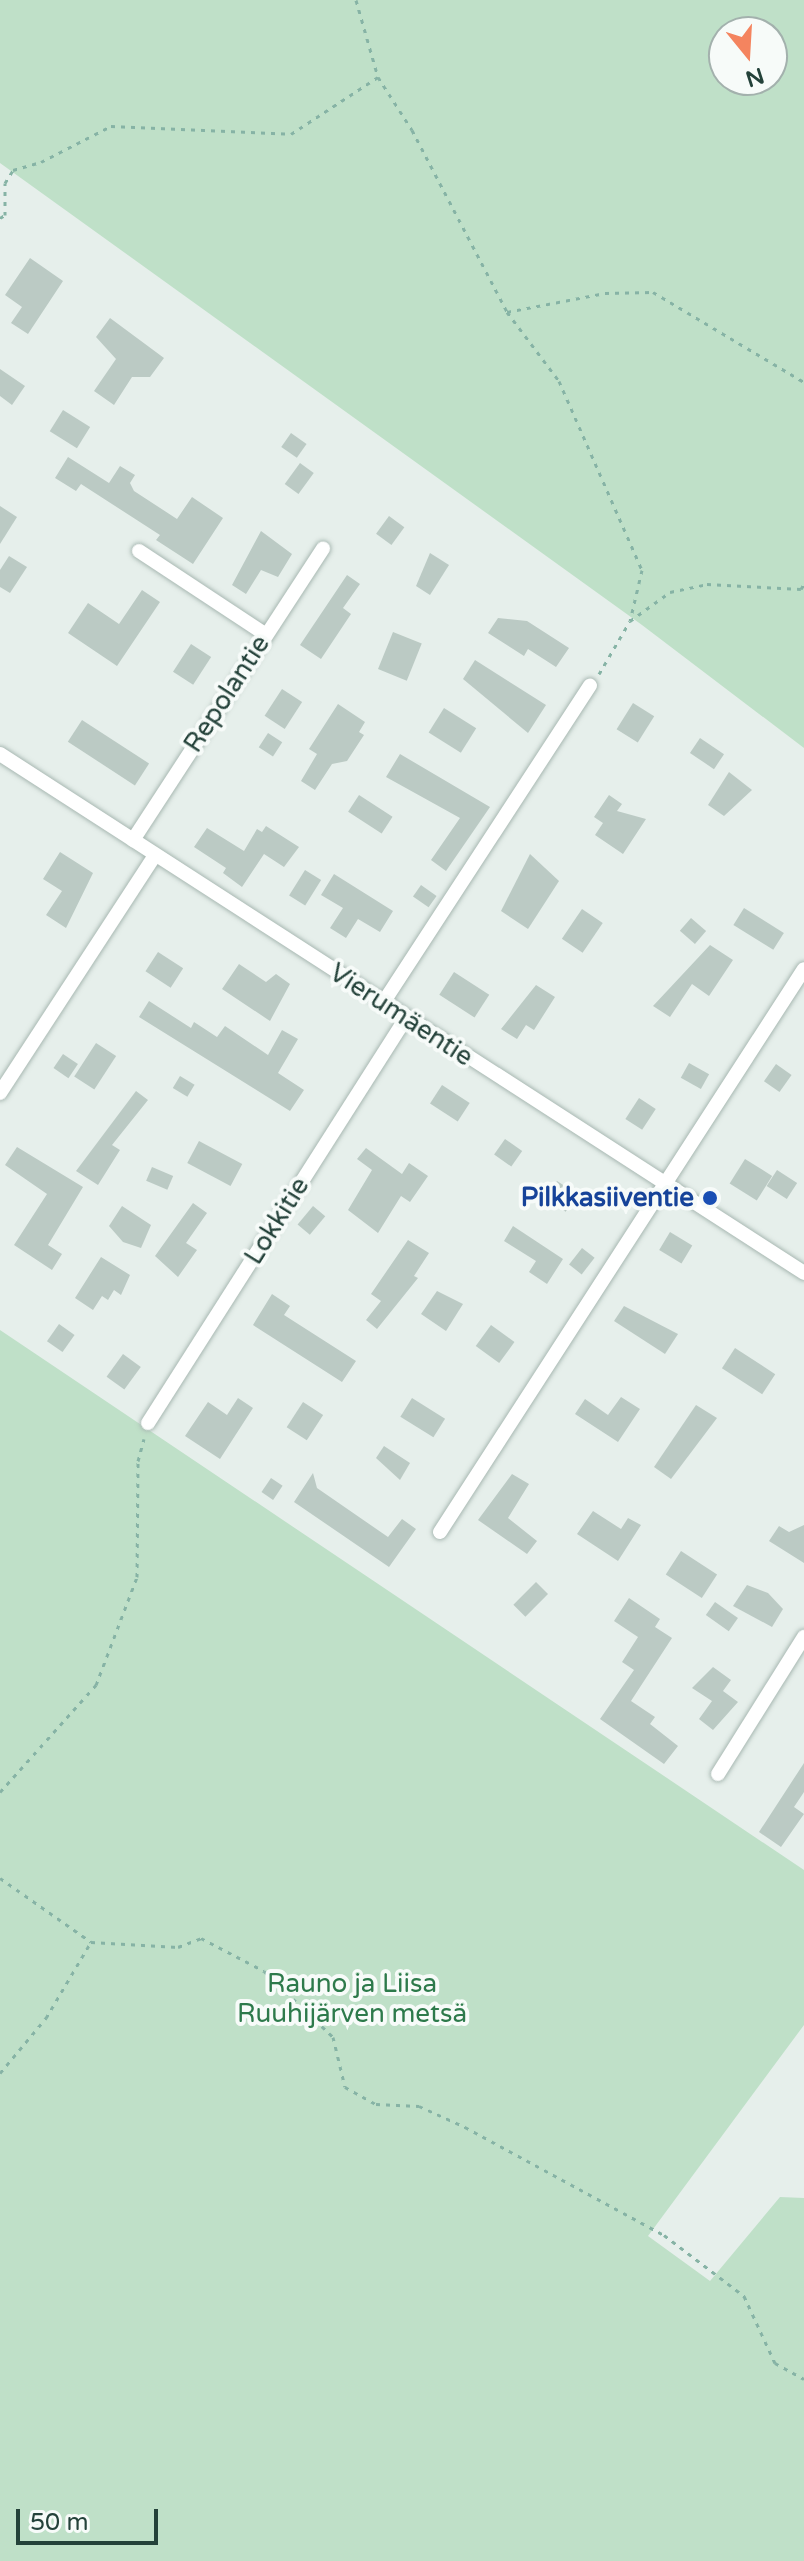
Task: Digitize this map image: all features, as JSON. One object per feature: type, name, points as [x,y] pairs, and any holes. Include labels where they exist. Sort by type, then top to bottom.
[{"type":"street","name":"Repolantie","points":[[133,840],[323,549]]},
{"type":"street","points":[[139,551],[265,634]]},
{"type":"street","points":[[383,1003],[590,686]]},
{"type":"street","name":"Vierumäentie","points":[[0,754],[804,1273]]},
{"type":"street","points":[[0,1093],[155,855]]},
{"type":"street","points":[[440,1532],[663,1182],[804,969]]},
{"type":"street","name":"Lokkitie","points":[[148,1423],[406,1018]]},
{"type":"street","points":[[718,1774],[804,1637]]},
{"type":"path","points":[[356,0],[378,77],[412,130],[507,312],[559,381],[642,570],[630,621],[590,686]]},
{"type":"path","points":[[0,218],[5,215],[5,183],[13,170],[41,162],[111,126],[291,134],[378,77]]},
{"type":"path","points":[[507,312],[605,293],[653,292],[804,382]]},
{"type":"path","points":[[630,621],[682,590],[707,584],[801,589],[804,584]]},
{"type":"path","points":[[0,1792],[96,1685],[137,1577],[138,1461],[148,1423]]},
{"type":"path","points":[[0,1878],[91,1942],[178,1947],[201,1938],[264,1971],[333,2037],[345,2087],[376,2104],[419,2106],[465,2127],[664,2235],[744,2296],[775,2363],[804,2379]]},
{"type":"path","points":[[0,2073],[46,2018],[91,1942]]},
{"type":"green space","points":[[0,0],[804,0],[804,748],[642,625],[0,163]]},
{"type":"green space","name":"Rauno ja Liisa Ruuhijärven metsä","points":[[0,1330],[804,1870],[804,2025],[648,2236],[710,2281],[780,2197],[804,2198],[804,2561],[0,2561]]},
{"type":"building","points":[[30,258],[63,281],[28,334],[11,323],[22,307],[5,295]]},
{"type":"building","points":[[110,318],[164,358],[150,377],[132,377],[114,405],[94,391],[116,359],[96,337]]},
{"type":"building","points":[[0,369],[25,386],[12,405],[0,396]]},
{"type":"building","points":[[63,410],[90,427],[77,448],[50,431]]},
{"type":"building","points":[[291,433],[307,444],[297,458],[281,447]]},
{"type":"building","points":[[68,457],[109,483],[120,466],[135,475],[130,483],[134,491],[177,519],[192,497],[223,518],[193,564],[156,540],[160,535],[81,484],[76,491],[55,478]]},
{"type":"building","points":[[300,463],[314,473],[298,494],[285,484]]},
{"type":"building","points":[[0,506],[17,517],[0,544]]},
{"type":"building","points":[[389,516],[404,527],[391,545],[376,534]]},
{"type":"building","points":[[261,531],[292,554],[278,577],[261,570],[246,594],[232,585]]},
{"type":"building","points":[[430,553],[449,565],[430,595],[416,586]]},
{"type":"building","points":[[9,556],[27,567],[10,593],[0,587],[0,570]]},
{"type":"building","points":[[347,575],[360,584],[343,608],[351,614],[321,659],[300,645]]},
{"type":"building","points":[[142,590],[160,602],[117,666],[68,633],[88,603],[119,624]]},
{"type":"building","points":[[498,618],[527,621],[569,648],[556,667],[528,649],[524,656],[488,633]]},
{"type":"building","points":[[393,632],[422,644],[407,681],[378,669]]},
{"type":"building","points":[[191,644],[211,657],[193,685],[173,672]]},
{"type":"building","points":[[475,660],[546,705],[528,733],[463,679]]},
{"type":"building","points":[[282,689],[302,702],[285,729],[265,716]]},
{"type":"building","points":[[633,703],[654,716],[638,743],[617,729]]},
{"type":"building","points":[[338,704],[365,722],[359,732],[364,735],[347,761],[332,764],[315,790],[301,781],[317,754],[309,749]]},
{"type":"building","points":[[444,708],[476,728],[461,753],[429,733]]},
{"type":"building","points":[[82,720],[149,764],[135,785],[68,742]]},
{"type":"building","points":[[268,733],[282,742],[273,757],[259,747]]},
{"type":"building","points":[[700,738],[724,754],[714,769],[690,753]]},
{"type":"building","points":[[400,754],[490,807],[446,871],[431,860],[460,818],[386,777]]},
{"type":"building","points":[[729,772],[752,790],[724,816],[708,805]]},
{"type":"building","points":[[359,795],[393,817],[382,834],[348,812]]},
{"type":"building","points":[[609,795],[622,804],[617,811],[646,819],[623,854],[595,835],[603,823],[594,817]]},
{"type":"building","points":[[266,826],[299,847],[284,867],[264,854],[242,887],[223,873],[226,868],[194,847],[207,828],[244,851],[257,829],[262,832]]},
{"type":"building","points":[[60,852],[93,873],[66,928],[46,915],[62,891],[43,879]]},
{"type":"building","points":[[530,854],[559,881],[528,929],[501,911]]},
{"type":"building","points":[[305,870],[321,880],[305,906],[289,895]]},
{"type":"building","points":[[334,874],[393,911],[380,932],[358,919],[346,938],[330,928],[343,908],[321,895]]},
{"type":"building","points":[[421,885],[437,896],[429,907],[413,896]]},
{"type":"building","points":[[744,908],[784,933],[773,950],[733,925]]},
{"type":"building","points":[[582,909],[603,923],[583,953],[562,939]]},
{"type":"building","points":[[691,918],[706,931],[695,944],[680,931]]},
{"type":"building","points":[[710,945],[733,960],[709,996],[692,984],[670,1017],[653,1006]]},
{"type":"building","points":[[158,952],[183,968],[171,988],[145,971]]},
{"type":"building","points":[[239,964],[266,982],[276,974],[290,984],[270,1021],[222,989]]},
{"type":"building","points":[[454,972],[489,995],[475,1018],[439,995]]},
{"type":"building","points":[[536,985],[555,997],[534,1030],[526,1025],[517,1039],[501,1029]]},
{"type":"building","points":[[149,1001],[191,1028],[194,1022],[217,1037],[225,1026],[268,1055],[282,1030],[298,1039],[278,1073],[304,1090],[290,1111],[139,1017]]},
{"type":"building","points":[[96,1043],[116,1056],[94,1090],[74,1077]]},
{"type":"building","points":[[63,1054],[78,1064],[68,1078],[53,1068]]},
{"type":"building","points":[[689,1063],[709,1074],[701,1089],[681,1078]]},
{"type":"building","points":[[776,1064],[792,1075],[780,1092],[764,1081]]},
{"type":"building","points":[[180,1076],[195,1085],[187,1097],[173,1088]]},
{"type":"building","points":[[442,1085],[470,1103],[458,1121],[430,1103]]},
{"type":"building","points":[[136,1091],[148,1100],[112,1145],[120,1150],[98,1185],[76,1171]]},
{"type":"building","points":[[639,1098],[656,1109],[642,1130],[625,1119]]},
{"type":"building","points":[[505,1139],[522,1151],[511,1167],[494,1155]]},
{"type":"building","points":[[199,1141],[242,1164],[231,1186],[187,1163]]},
{"type":"building","points":[[17,1147],[83,1187],[48,1245],[62,1254],[52,1270],[14,1245],[47,1194],[5,1165]]},
{"type":"building","points":[[366,1148],[402,1174],[409,1163],[428,1176],[410,1202],[401,1196],[378,1233],[348,1210],[372,1170],[357,1159]]},
{"type":"building","points":[[745,1159],[772,1176],[757,1201],[730,1184]]},
{"type":"building","points":[[152,1167],[173,1176],[167,1190],[146,1181]]},
{"type":"building","points":[[777,1170],[797,1183],[787,1199],[767,1186]]},
{"type":"building","points":[[557,1181],[577,1194],[566,1212],[546,1199]]},
{"type":"building","points":[[623,1192],[635,1200],[627,1211],[615,1204]]},
{"type":"building","points":[[193,1203],[207,1213],[186,1243],[197,1250],[178,1277],[155,1256]]},
{"type":"building","points":[[122,1206],[151,1225],[141,1248],[123,1242],[109,1226]]},
{"type":"building","points":[[313,1206],[325,1216],[310,1235],[298,1224]]},
{"type":"building","points":[[513,1226],[563,1259],[547,1284],[529,1272],[536,1261],[504,1241]]},
{"type":"building","points":[[670,1232],[692,1245],[681,1263],[659,1250]]},
{"type":"building","points":[[408,1240],[429,1253],[414,1276],[418,1278],[377,1329],[366,1320],[381,1301],[371,1294]]},
{"type":"building","points":[[582,1248],[595,1258],[582,1274],[569,1265]]},
{"type":"building","points":[[101,1257],[130,1275],[121,1295],[114,1290],[108,1300],[102,1296],[93,1310],[75,1298]]},
{"type":"building","points":[[437,1291],[463,1304],[446,1331],[421,1314]]},
{"type":"building","points":[[272,1294],[290,1306],[284,1315],[356,1361],[342,1382],[253,1325]]},
{"type":"building","points":[[624,1306],[678,1334],[665,1354],[614,1321]]},
{"type":"building","points":[[59,1324],[75,1335],[63,1352],[47,1341]]},
{"type":"building","points":[[491,1325],[514,1342],[499,1363],[476,1346]]},
{"type":"building","points":[[735,1348],[775,1374],[762,1394],[722,1368]]},
{"type":"building","points":[[123,1354],[141,1367],[124,1390],[107,1377]]},
{"type":"building","points":[[621,1397],[640,1409],[618,1442],[575,1414],[585,1399],[608,1415]]},
{"type":"building","points":[[238,1398],[253,1408],[220,1459],[185,1436],[208,1402],[227,1415]]},
{"type":"building","points":[[412,1398],[445,1419],[433,1437],[400,1417]]},
{"type":"building","points":[[303,1402],[323,1415],[307,1440],[287,1427]]},
{"type":"building","points":[[696,1405],[717,1418],[671,1479],[654,1467]]},
{"type":"building","points":[[384,1446],[410,1463],[400,1480],[376,1458]]},
{"type":"building","points":[[313,1473],[317,1488],[388,1537],[402,1519],[416,1529],[389,1567],[294,1502]]},
{"type":"building","points":[[512,1474],[529,1484],[508,1518],[537,1541],[527,1554],[478,1520]]},
{"type":"building","points":[[271,1478],[283,1486],[273,1500],[261,1492]]},
{"type":"building","points":[[593,1511],[621,1529],[628,1518],[641,1525],[618,1561],[577,1534]]},
{"type":"building","points":[[804,1525],[804,1563],[769,1541],[779,1526],[789,1532]]},
{"type":"building","points":[[681,1551],[717,1574],[702,1598],[666,1574]]},
{"type":"building","points":[[536,1582],[548,1594],[525,1617],[513,1605]]},
{"type":"building","points":[[747,1585],[768,1593],[783,1609],[772,1627],[733,1606]]},
{"type":"building","points":[[629,1598],[660,1619],[655,1627],[672,1638],[631,1701],[655,1717],[650,1724],[678,1746],[664,1764],[600,1719],[634,1670],[622,1662],[638,1637],[614,1621]]},
{"type":"building","points":[[715,1602],[738,1618],[729,1631],[706,1615]]},
{"type":"building","points":[[713,1667],[731,1680],[723,1691],[738,1702],[713,1730],[699,1719],[712,1701],[692,1688]]},
{"type":"building","points":[[804,1763],[804,1792],[794,1807],[804,1814],[781,1847],[759,1832]]},
{"type":"place","name":"Pilkkasiiventie","points":[[710,1198]]}]
